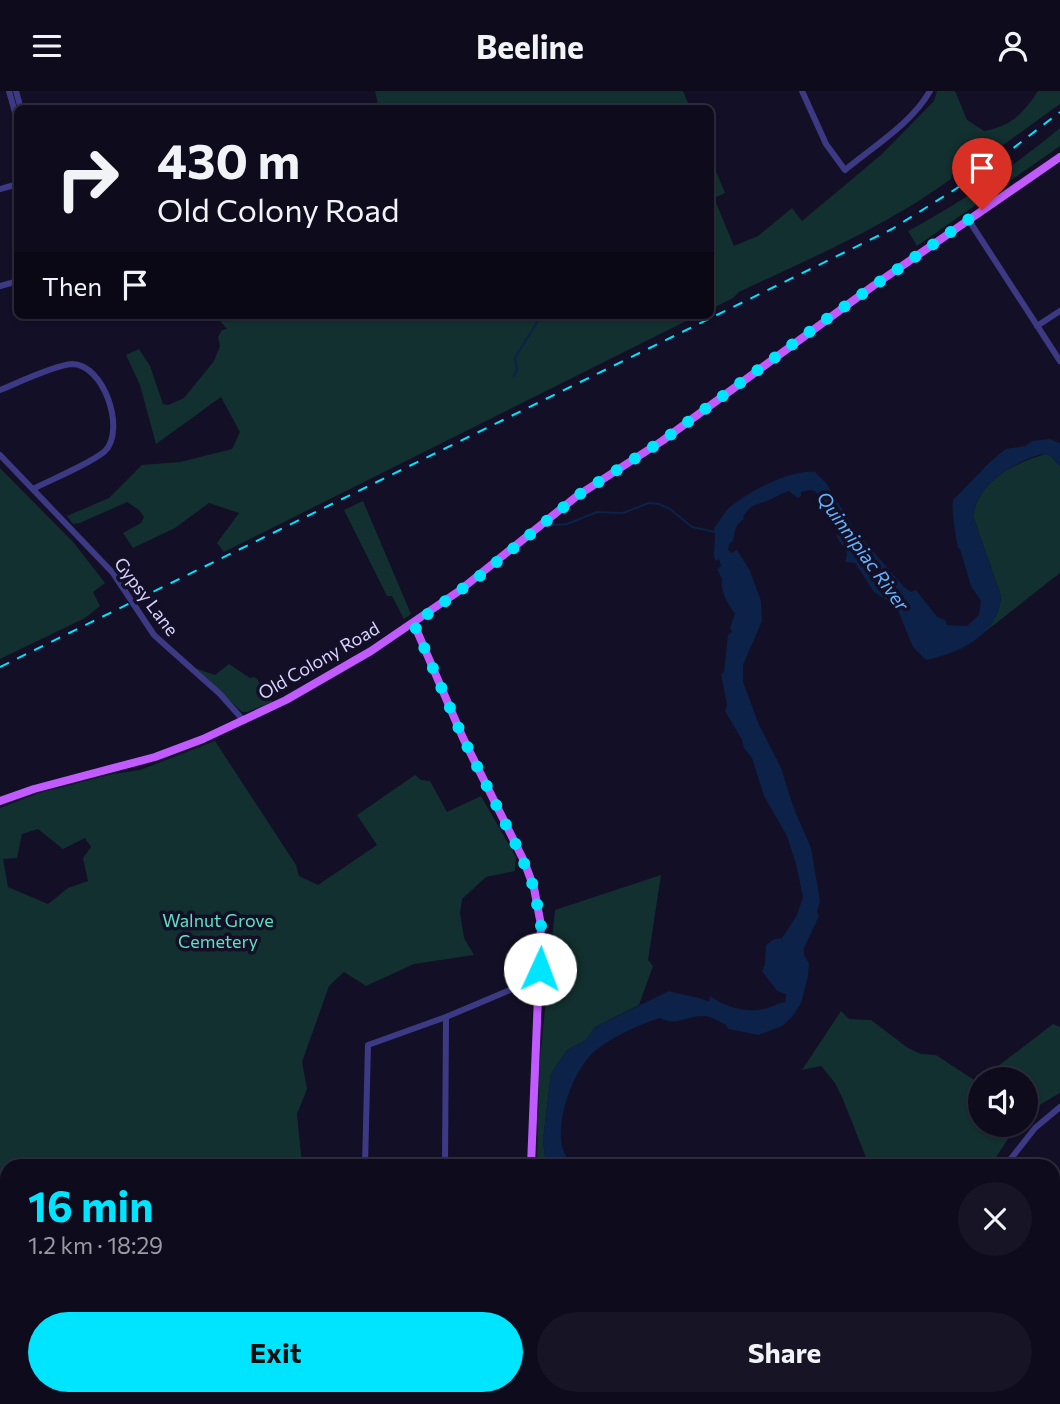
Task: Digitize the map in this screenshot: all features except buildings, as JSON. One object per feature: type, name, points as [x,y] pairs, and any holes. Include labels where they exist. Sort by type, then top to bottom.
[{"type":"main road","name":"Old Colony Road","points":[[0,801],[34,789],[155,757],[244,721],[323,680],[414,624],[481,575],[577,496],[662,441],[828,318],[1060,157]]},
{"type":"main road","points":[[414,624],[463,738],[520,853],[534,888],[541,925],[531,1159]]},
{"type":"street","points":[[9,91],[14,109]]},
{"type":"street","points":[[802,91],[824,140],[845,170],[890,135],[924,101],[930,91]]},
{"type":"street","points":[[968,219],[1060,361]]},
{"type":"street","points":[[1037,326],[1060,311]]},
{"type":"street","points":[[0,390],[72,364],[87,367],[104,387],[113,418],[112,441],[105,451],[33,489]]},
{"type":"street","name":"Gypsy Lane","points":[[0,455],[113,573],[161,643],[220,694],[244,721]]},
{"type":"street","points":[[365,1159],[368,1045],[515,988],[539,985]]},
{"type":"street","points":[[445,1159],[446,1017]]},
{"type":"street","points":[[1011,1159],[1035,1128],[1060,1107]]},
{"type":"green space","points":[[375,91],[683,91],[689,105],[378,105]]},
{"type":"green space","points":[[937,91],[955,91],[967,120],[984,131],[1002,126],[1015,118],[1038,91],[1060,91],[1060,104],[974,166],[953,168],[951,179],[901,212],[739,292],[714,308],[714,198],[734,246],[758,236],[792,208],[802,221],[881,155],[934,101]]},
{"type":"green space","points":[[1060,128],[1060,146],[917,246],[908,231],[987,183]]},
{"type":"green space","points":[[714,166],[725,193],[714,198]]},
{"type":"green space","points":[[218,319],[690,319],[224,552],[217,543],[239,513],[209,503],[175,528],[133,548],[123,533],[141,523],[144,517],[127,502],[73,524],[67,516],[109,498],[142,465],[180,462],[232,449],[240,432],[221,397],[156,444],[140,385],[126,355],[139,349],[150,366],[163,404],[168,405],[184,398],[214,361],[220,346],[218,337],[222,330],[227,329]]},
{"type":"green space","points":[[1046,454],[1060,466],[1060,573],[981,635],[995,618],[1001,596],[973,516],[977,503],[982,492],[1000,475],[1022,462]]},
{"type":"green space","points":[[0,468],[74,543],[105,583],[93,592],[100,606],[85,618],[0,659]]},
{"type":"green space","points":[[363,501],[411,614],[404,619],[392,596],[387,596],[344,510]]},
{"type":"green space","points":[[229,664],[250,678],[257,679],[272,702],[242,712],[195,668],[215,675]]},
{"type":"green space","name":"Walnut Grove Cemetery","points":[[215,741],[296,865],[299,876],[318,885],[377,845],[357,815],[415,775],[421,780],[430,781],[447,812],[481,796],[516,857],[515,871],[486,877],[462,899],[460,913],[464,938],[474,955],[414,964],[366,986],[344,972],[329,986],[302,1062],[307,1089],[297,1114],[301,1159],[0,1159],[0,808],[39,793],[140,770]],"holes":[[[38,829],[63,849],[85,838],[91,847],[83,858],[88,881],[68,888],[48,904],[8,887],[3,859],[17,858],[22,834]]]},
{"type":"green space","points":[[661,875],[648,960],[653,966],[639,1005],[595,1027],[586,1040],[567,1050],[551,1074],[543,1140],[545,1159],[537,1159],[539,1069],[555,910]]},
{"type":"green space","points":[[841,1011],[849,1019],[871,1020],[908,1048],[921,1054],[936,1055],[968,1076],[968,1137],[1009,1137],[995,1159],[867,1159],[842,1097],[821,1066],[802,1070]]},
{"type":"green space","points":[[1053,1024],[1060,1027],[1060,1093],[1038,1106],[1038,1067],[997,1067]]},
{"type":"water","name":"Quinnipiac River","points":[[1050,439],[1060,443],[1060,466],[1053,458],[1045,455],[1025,460],[1007,469],[979,497],[973,516],[1001,596],[999,609],[993,621],[975,640],[938,657],[926,660],[913,647],[896,606],[874,592],[855,563],[845,562],[847,554],[837,537],[837,521],[815,491],[801,492],[798,498],[789,491],[754,506],[736,526],[728,550],[731,553],[737,550],[750,571],[761,601],[762,621],[743,665],[743,682],[759,725],[781,768],[794,809],[811,848],[820,901],[817,912],[819,916],[804,948],[804,955],[809,963],[801,1003],[782,1026],[759,1035],[728,1029],[713,1018],[699,1016],[677,1021],[660,1018],[610,1040],[588,1058],[568,1094],[561,1135],[563,1151],[568,1159],[545,1159],[543,1140],[551,1074],[567,1050],[586,1040],[595,1027],[669,991],[709,1002],[710,996],[743,1010],[764,1009],[785,1002],[786,994],[777,991],[762,971],[766,945],[774,939],[782,938],[797,915],[803,897],[787,836],[764,796],[752,758],[725,711],[727,705],[721,674],[724,672],[728,635],[732,632],[730,628],[735,614],[723,593],[722,579],[717,569],[721,566],[719,559],[715,561],[714,528],[730,507],[748,494],[794,474],[815,472],[826,483],[854,529],[904,587],[911,592],[916,590],[937,617],[945,620],[947,625],[967,626],[979,615],[981,601],[971,586],[958,548],[953,500],[1006,449],[1025,446],[1032,441]]},
{"type":"waterway","points":[[514,376],[517,369],[515,358],[537,322],[536,319]]},
{"type":"waterway","points":[[553,525],[567,524],[597,512],[623,513],[649,503],[670,509],[692,527],[715,532]]},
{"type":"railway","points":[[714,316],[892,229],[981,173],[1060,112]]},
{"type":"railway","points":[[0,667],[709,319]]},
{"type":"route","points":[[540,969],[541,925],[534,888],[520,853],[463,738],[414,624],[481,575],[577,496],[662,441],[828,318],[982,210]]}]
